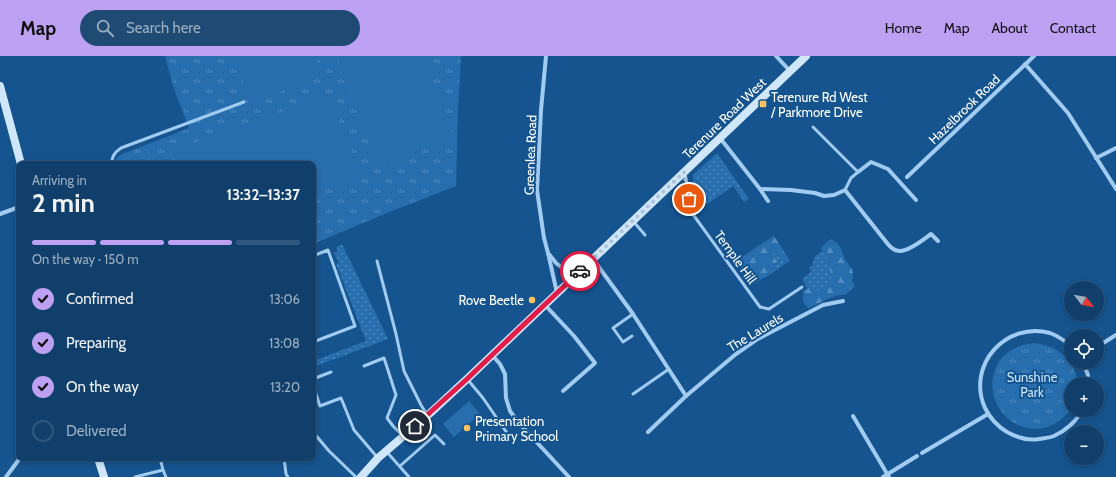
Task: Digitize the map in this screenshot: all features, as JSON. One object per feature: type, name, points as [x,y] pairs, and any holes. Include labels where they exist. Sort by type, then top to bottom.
[{"type":"main road","name":"Terenure Road West","points":[[361,477],[378,458],[467,379],[806,56]]},
{"type":"main road","points":[[0,86],[20,161]]},
{"type":"main road","points":[[99,461],[104,477]]},
{"type":"street","name":"Greenlea Road","points":[[546,56],[537,190],[544,238],[557,293]]},
{"type":"street","points":[[776,56],[790,71]]},
{"type":"street","name":"Hazelbrook Road","points":[[907,177],[1034,56]]},
{"type":"street","points":[[1025,64],[1068,113],[1116,189]]},
{"type":"street","points":[[720,138],[760,188],[768,201]]},
{"type":"street","points":[[1096,158],[1116,148]]},
{"type":"street","points":[[858,172],[871,162],[888,168],[916,200]]},
{"type":"street","points":[[760,188],[791,190],[815,193],[824,196],[834,195],[845,190],[892,248],[900,251],[907,249],[916,245],[932,234],[938,241]]},
{"type":"street","points":[[0,214],[16,208]]},
{"type":"street","points":[[548,253],[556,263],[574,276]]},
{"type":"street","points":[[593,259],[633,314],[686,396]]},
{"type":"street","name":"The Laurels","points":[[648,432],[686,396],[736,354],[756,340],[823,305],[843,301]]},
{"type":"street","points":[[545,305],[574,336],[594,363],[564,391]]},
{"type":"street","points":[[1064,340],[1051,334],[1038,331],[1025,332],[1012,336],[1001,342],[985,363],[981,376],[980,389],[982,402],[988,414],[1000,428],[1016,437],[1035,440],[1053,436],[1070,427],[1077,417]]},
{"type":"street","points":[[1104,343],[1116,335]]},
{"type":"street","points":[[492,355],[500,364],[505,374],[506,398],[510,411],[518,422],[569,477]]},
{"type":"street","points":[[922,453],[988,414]]},
{"type":"street","points":[[853,416],[888,476]]},
{"type":"street","points":[[883,477],[888,476],[918,456]]},
{"type":"street","points":[[6,477],[18,461]]},
{"type":"lane","points":[[112,161],[116,152],[121,148],[244,102]]},
{"type":"lane","points":[[813,127],[858,172],[851,178],[845,190]]},
{"type":"lane","name":"Temple Hill","points":[[684,172],[692,213],[760,307],[769,309],[802,288]]},
{"type":"lane","points":[[633,221],[645,235]]},
{"type":"lane","points":[[316,255],[328,250],[355,326],[316,341]]},
{"type":"lane","points":[[377,261],[404,371],[427,416]]},
{"type":"lane","points":[[632,336],[623,342],[613,328],[633,314]]},
{"type":"lane","points":[[364,366],[384,358],[396,395],[387,418],[403,436]]},
{"type":"lane","points":[[633,394],[669,369]]},
{"type":"lane","points":[[316,378],[331,372]]},
{"type":"lane","points":[[467,379],[483,398],[507,433]]},
{"type":"lane","points":[[316,394],[320,406],[341,398],[354,430],[378,458]]},
{"type":"lane","points":[[400,466],[435,435],[444,444]]},
{"type":"lane","points":[[316,436],[329,451],[356,477]]},
{"type":"lane","points":[[386,451],[409,477]]},
{"type":"lane","points":[[161,461],[166,477]]},
{"type":"lane","points":[[284,461],[286,474],[288,477]]},
{"type":"lane","points":[[135,477],[163,470]]},
{"type":"green space","points":[[165,56],[461,56],[456,186],[316,243],[316,161],[116,161],[120,155],[189,128],[173,86]]},
{"type":"green space","points":[[249,56],[315,56],[322,76],[251,103],[235,62]]},
{"type":"green space","points":[[337,56],[423,56],[454,138],[379,167]]},
{"type":"green space","points":[[328,95],[361,176],[316,193],[316,161],[175,161],[172,151]]},
{"type":"green space","points":[[717,153],[749,199],[744,202],[733,186],[696,212],[693,175]]},
{"type":"green space","points":[[774,236],[790,261],[752,285],[736,261]]},
{"type":"green space","points":[[774,236],[790,261],[785,263],[774,249],[771,252],[777,261],[775,265],[778,269],[764,278],[754,272],[752,264],[749,263],[743,271],[736,261]]},
{"type":"green space","points":[[831,239],[840,247],[851,268],[853,273],[852,281],[855,286],[845,295],[838,295],[809,308],[804,303],[803,291],[810,287],[819,292],[828,288],[832,276],[827,257],[821,248]]},
{"type":"green space","points":[[342,244],[388,339],[316,366],[316,360],[366,341],[336,264],[339,263],[334,253],[338,251],[336,247]]},
{"type":"green space","points":[[831,245],[852,278],[813,297],[802,279],[811,272],[809,268],[812,265],[815,256]]},
{"type":"green space","name":"Sunshine Park","points":[[1027,344],[1041,344],[1057,350],[1064,355],[1064,369],[1074,369],[1076,375],[1076,377],[1064,377],[1064,417],[1047,427],[1034,429],[1021,426],[1010,420],[1000,410],[994,398],[992,385],[995,370],[1001,359],[1010,351]]},
{"type":"green space","points":[[469,401],[480,414],[454,437],[443,424]]},
{"type":"way so far","points":[[580,271],[684,172],[689,199]]},
{"type":"place","name":"Terenure Rd West / Parkmore Drive","points":[[763,104]]},
{"type":"place","name":"Rove Beetle","points":[[532,300]]},
{"type":"place","name":"Presentation Primary School","points":[[467,428]]},
{"type":"route","points":[[415,426],[467,379],[580,271]]}]
